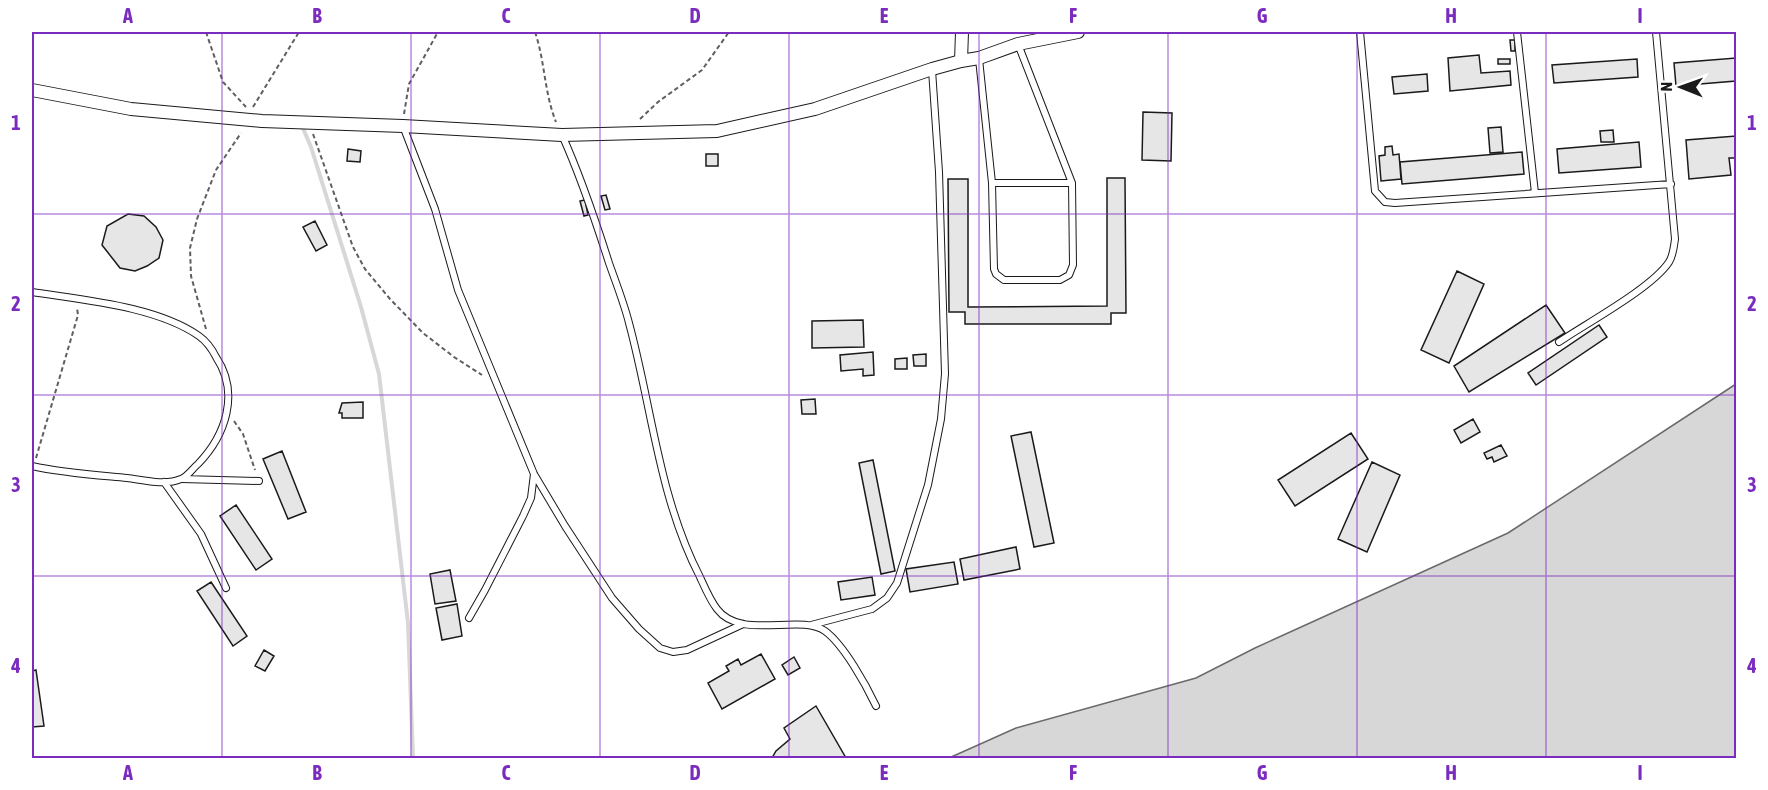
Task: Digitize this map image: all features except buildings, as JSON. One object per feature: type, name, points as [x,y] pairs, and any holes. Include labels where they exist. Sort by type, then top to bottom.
[{"type":"street","points":[[961,61],[962,32]]},
{"type":"street","points":[[32,90],[131,109],[249,120],[562,135],[717,131],[815,109],[932,69],[979,58],[1018,45],[1078,32]]},
{"type":"lane","points":[[1360,32],[1375,191],[1381,199],[1395,203],[1671,184]]},
{"type":"lane","points":[[1517,32],[1534,193]]},
{"type":"lane","points":[[1559,342],[1634,294],[1658,275],[1670,260],[1675,239],[1656,32]]},
{"type":"lane","points":[[979,58],[992,183],[993,264],[996,274],[1004,280],[1060,280],[1069,274],[1073,265],[1072,183],[1018,45]]},
{"type":"lane","points":[[562,135],[582,179],[629,323],[668,496],[687,552],[718,610],[729,619],[743,624],[810,625],[872,609],[887,598],[897,583],[928,485],[941,419],[945,374],[939,172],[932,69]]},
{"type":"lane","points":[[402,126],[435,209],[458,290],[534,474],[612,598],[639,629],[660,648],[673,652],[687,650],[743,624]]},
{"type":"lane","points":[[992,183],[1072,183]]},
{"type":"lane","points":[[32,292],[139,310],[200,336],[222,365],[229,392],[228,411],[216,442],[182,479]]},
{"type":"lane","points":[[32,466],[71,474],[164,482],[182,479],[259,481]]},
{"type":"lane","points":[[469,618],[523,516],[531,498],[534,474]]},
{"type":"lane","points":[[164,482],[201,534],[226,588]]},
{"type":"lane","points":[[810,625],[824,630],[831,636],[861,675],[876,706]]},
{"type":"path","points":[[206,32],[223,82],[250,112],[299,32]]},
{"type":"path","points":[[402,126],[409,84],[438,32]]},
{"type":"path","points":[[535,32],[542,51],[548,101],[562,135]]},
{"type":"path","points":[[625,134],[658,102],[702,70],[729,32]]},
{"type":"path","points":[[206,328],[191,276],[190,248],[197,219],[216,170],[249,120]]},
{"type":"path","points":[[309,123],[353,246],[369,274],[423,333],[496,385]]},
{"type":"path","points":[[32,466],[78,315],[76,299]]},
{"type":"path","points":[[228,411],[243,434],[259,481]]},
{"type":"shaded area","points":[[1736,384],[1736,758],[949,758],[1016,728],[1196,678],[1255,648],[1508,533]]},
{"type":"waterway","points":[[302,126],[311,147],[361,307],[379,374],[408,623],[413,758]]}]
